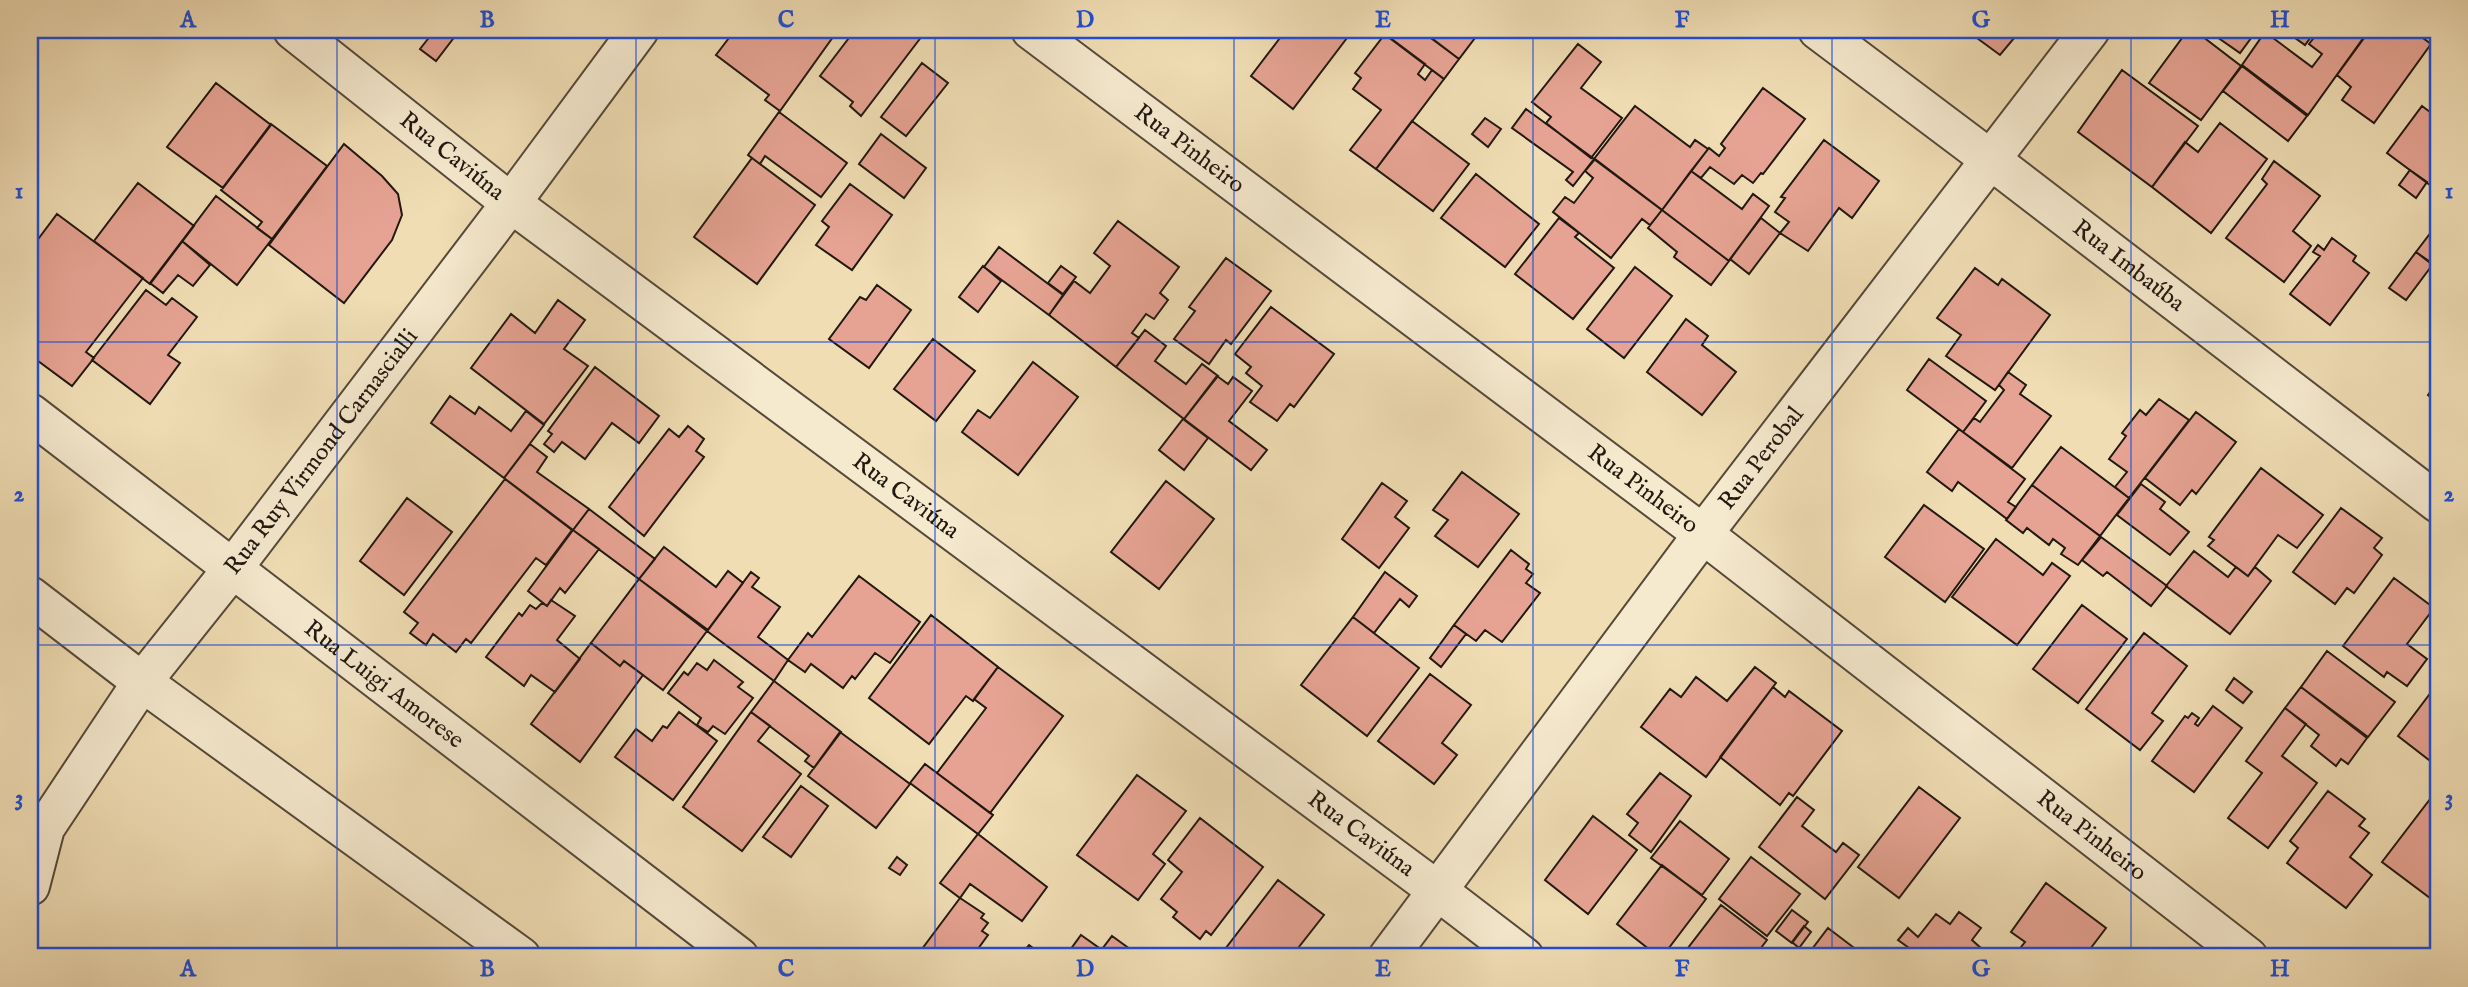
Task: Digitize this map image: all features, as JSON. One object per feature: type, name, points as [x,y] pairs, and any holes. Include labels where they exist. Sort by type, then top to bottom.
[{"type":"street","name":"Rua Caviúna","points":[[293,30],[511,203],[1524,957]]},
{"type":"street","name":"Rua Ruy Virmond Carnascialli","points":[[30,886],[45,828],[142,682],[233,568],[639,30]]},
{"type":"street","name":"Rua Pinheiro","points":[[1031,30],[1703,534],[2248,957]]},
{"type":"street","name":"Rua Imbaúba","points":[[1818,30],[2438,503]]},
{"type":"street","name":"Rua Perobal","points":[[1388,957],[1703,534],[2090,30]]},
{"type":"street","name":"Rua Luigi Amorese","points":[[30,413],[739,957]]},
{"type":"street","points":[[30,596],[142,682],[521,957]]},
{"type":"building","points":[[435,30],[459,31],[436,61],[420,49]]},
{"type":"building","points":[[735,30],[838,30],[780,111],[765,100],[769,95],[716,55]]},
{"type":"building","points":[[855,30],[914,30],[922,36],[861,116],[850,106],[853,102],[820,76]]},
{"type":"building","points":[[1286,30],[1353,30],[1293,109],[1251,76]]},
{"type":"building","points":[[1379,30],[1420,30],[1459,59],[1444,79]]},
{"type":"building","points":[[1421,30],[1481,30],[1459,59]]},
{"type":"building","points":[[1541,30],[1559,30],[1552,38]]},
{"type":"building","points":[[1966,30],[2018,30],[2020,31],[2000,55]]},
{"type":"building","points":[[2188,30],[2194,30],[2241,66],[2201,120],[2149,83]]},
{"type":"building","points":[[2207,30],[2257,30],[2240,53]]},
{"type":"building","points":[[2284,30],[2316,30],[2305,45]]},
{"type":"building","points":[[2320,30],[2369,30],[2308,115],[2242,65],[2265,32],[2312,67],[2322,54],[2309,44]]},
{"type":"building","points":[[2370,30],[2412,30],[2431,44],[2374,123],[2342,100],[2351,87],[2337,75]]},
{"type":"building","points":[[1385,34],[1425,64],[1418,74],[1425,80],[1432,70],[1444,79],[1376,169],[1350,150],[1381,110],[1353,89],[1361,78],[1355,73]]},
{"type":"building","points":[[1578,44],[1601,62],[1581,88],[1622,118],[1591,158],[1546,123],[1551,117],[1532,102]]},
{"type":"building","points":[[922,63],[948,83],[906,136],[881,117]]},
{"type":"building","points":[[2242,66],[2307,116],[2288,141],[2223,91]]},
{"type":"building","points":[[2122,70],[2198,126],[2152,187],[2078,132]]},
{"type":"building","points":[[216,83],[271,125],[223,188],[167,147]]},
{"type":"building","points":[[1763,88],[1805,119],[1763,174],[1753,183],[1742,175],[1734,184],[1710,167],[1701,178],[1691,171],[1709,148],[1719,156],[1725,148],[1721,144]]},
{"type":"building","points":[[1635,106],[1690,147],[1695,140],[1708,149],[1662,210],[1594,159]]},
{"type":"building","points":[[2422,106],[2438,118],[2438,191],[2387,153]]},
{"type":"building","points":[[1526,109],[1594,159],[1573,186],[1566,180],[1573,172],[1512,128]]},
{"type":"building","points":[[779,112],[847,163],[821,197],[765,156],[760,164],[748,155]]},
{"type":"building","points":[[1485,118],[1501,129],[1488,147],[1472,134]]},
{"type":"building","points":[[1412,121],[1469,164],[1433,211],[1376,169]]},
{"type":"building","points":[[2220,123],[2267,159],[2211,233],[2152,187],[2185,142],[2198,152]]},
{"type":"building","points":[[271,124],[327,166],[272,239],[257,228],[262,222],[221,190]]},
{"type":"building","points":[[881,134],[926,168],[904,198],[859,164]]},
{"type":"building","points":[[1824,140],[1879,181],[1852,218],[1839,208],[1808,251],[1780,233],[1789,222],[1775,212],[1785,198],[1781,197]]},
{"type":"building","points":[[344,144],[382,176],[398,194],[402,215],[392,240],[344,303],[269,245]]},
{"type":"building","points":[[752,158],[815,205],[757,284],[694,237]]},
{"type":"building","points":[[1595,159],[1662,210],[1650,225],[1642,219],[1611,258],[1553,212],[1565,197],[1574,203],[1593,178],[1585,171]]},
{"type":"building","points":[[2274,161],[2320,196],[2293,231],[2311,246],[2284,282],[2226,238],[2267,184],[2262,179]]},
{"type":"building","points":[[2410,170],[2427,182],[2416,198],[2399,185]]},
{"type":"building","points":[[1691,171],[1742,209],[1753,194],[1769,206],[1729,261],[1662,210]]},
{"type":"building","points":[[1476,174],[1539,224],[1505,267],[1441,218]]},
{"type":"building","points":[[138,183],[194,226],[150,284],[94,241]]},
{"type":"building","points":[[850,184],[892,215],[852,270],[816,245],[829,227],[822,221]]},
{"type":"building","points":[[216,196],[272,239],[237,285],[182,241]]},
{"type":"building","points":[[1662,210],[1729,261],[1711,285],[1674,257],[1677,252],[1648,228]]},
{"type":"building","points":[[57,214],[143,278],[86,352],[94,358],[72,386],[30,355],[30,250]]},
{"type":"building","points":[[1559,218],[1579,233],[1575,237],[1614,268],[1573,319],[1515,274]]},
{"type":"building","points":[[1761,218],[1780,233],[1749,274],[1730,259]]},
{"type":"building","points":[[1118,221],[1179,267],[1160,293],[1168,300],[1154,319],[1146,314],[1132,333],[1139,338],[1116,367],[1049,315],[1074,281],[1090,293],[1110,266],[1094,253]]},
{"type":"building","points":[[2438,223],[2438,269],[2416,252]]},
{"type":"building","points":[[2332,238],[2356,256],[2353,261],[2369,273],[2330,325],[2290,294],[2320,256],[2313,252],[2318,245],[2324,250]]},
{"type":"building","points":[[182,241],[210,265],[193,286],[178,275],[163,293],[150,283]]},
{"type":"building","points":[[999,247],[1063,295],[1049,315],[984,267]]},
{"type":"building","points":[[2416,252],[2433,264],[2406,300],[2389,288]]},
{"type":"building","points":[[1226,258],[1271,291],[1231,344],[1226,340],[1209,364],[1174,339],[1195,311],[1189,307]]},
{"type":"building","points":[[983,266],[1001,281],[978,312],[959,297]]},
{"type":"building","points":[[1061,266],[1076,277],[1063,294],[1048,283]]},
{"type":"building","points":[[1635,267],[1672,296],[1624,358],[1587,329]]},
{"type":"building","points":[[1975,268],[1998,285],[2002,279],[2050,315],[1995,390],[1946,356],[1961,335],[1937,318]]},
{"type":"building","points":[[877,285],[911,310],[869,368],[829,339],[860,297],[866,300]]},
{"type":"building","points":[[146,290],[166,305],[172,298],[197,317],[168,355],[180,363],[150,404],[92,360]]},
{"type":"building","points":[[558,300],[585,320],[564,349],[588,366],[544,424],[471,368],[511,314],[535,333]]},
{"type":"building","points":[[1271,307],[1334,354],[1294,407],[1290,404],[1277,421],[1250,402],[1262,386],[1246,373],[1251,367],[1235,354]]},
{"type":"building","points":[[1686,319],[1708,336],[1702,345],[1736,372],[1702,415],[1647,372]]},
{"type":"building","points":[[1145,330],[1166,346],[1155,361],[1186,384],[1202,364],[1218,376],[1184,419],[1116,367]]},
{"type":"building","points":[[933,339],[975,371],[936,421],[894,389]]},
{"type":"building","points":[[1929,359],[1986,401],[1963,432],[1907,390]]},
{"type":"building","points":[[1033,362],[1078,397],[1018,475],[962,432],[978,410],[990,418]]},
{"type":"building","points":[[595,367],[659,416],[639,443],[612,423],[585,459],[562,442],[554,452],[544,444],[552,434],[548,431]]},
{"type":"building","points":[[2008,372],[2026,385],[2020,394],[2051,416],[2012,468],[1963,432],[1974,418],[1980,422],[2004,390],[1999,385]]},
{"type":"building","points":[[1217,376],[1228,384],[1233,377],[1252,391],[1229,421],[1267,450],[1251,470],[1184,419]]},
{"type":"building","points":[[2438,381],[2438,403],[2428,395]]},
{"type":"building","points":[[450,396],[475,414],[479,407],[511,431],[526,411],[544,425],[504,478],[431,423]]},
{"type":"building","points":[[2159,399],[2189,420],[2129,498],[2115,487],[2127,472],[2109,459],[2126,436],[2122,433],[2140,410],[2146,415]]},
{"type":"building","points":[[2196,412],[2236,442],[2196,494],[2192,490],[2180,505],[2145,478]]},
{"type":"building","points":[[1183,419],[1208,438],[1184,470],[1159,450]]},
{"type":"building","points":[[688,426],[704,439],[696,451],[704,457],[644,536],[609,507],[669,429],[679,437]]},
{"type":"building","points":[[1959,429],[2025,479],[2008,502],[2016,507],[2007,519],[1958,482],[1952,491],[1927,472]]},
{"type":"building","points":[[530,444],[547,457],[537,472],[589,509],[573,530],[504,478]]},
{"type":"building","points":[[2061,447],[2129,498],[2100,536],[2032,485]]},
{"type":"building","points":[[2261,468],[2323,515],[2297,548],[2278,535],[2248,576],[2208,546],[2214,540],[2209,537]]},
{"type":"building","points":[[1462,472],[1519,514],[1478,567],[1435,536],[1448,520],[1433,510]]},
{"type":"building","points":[[505,479],[572,530],[546,565],[536,558],[471,643],[466,639],[456,652],[433,634],[426,645],[410,633],[418,623],[404,612]]},
{"type":"building","points":[[1166,481],[1214,519],[1159,589],[1111,552]]},
{"type":"building","points":[[1382,483],[1407,501],[1395,517],[1409,528],[1379,568],[1342,539]]},
{"type":"building","points":[[2141,484],[2165,502],[2160,509],[2189,532],[2170,555],[2117,515]]},
{"type":"building","points":[[2032,485],[2100,536],[2078,565],[2061,554],[2065,548],[2053,539],[2049,545],[2027,528],[2023,533],[2006,520]]},
{"type":"building","points":[[407,498],[452,532],[404,595],[360,561]]},
{"type":"building","points":[[1924,505],[1984,549],[1945,602],[1885,557]]},
{"type":"building","points":[[2341,508],[2382,538],[2374,548],[2382,555],[2354,593],[2347,588],[2335,604],[2293,572]]},
{"type":"building","points":[[589,509],[655,559],[639,579],[573,530]]},
{"type":"building","points":[[573,530],[599,549],[565,593],[560,588],[547,606],[528,591]]},
{"type":"building","points":[[2101,537],[2167,586],[2151,606],[2107,572],[2103,576],[2082,560]]},
{"type":"building","points":[[1996,539],[2043,575],[2052,563],[2070,576],[2017,645],[1952,597]]},
{"type":"building","points":[[664,547],[716,587],[728,571],[743,583],[708,630],[639,579]]},
{"type":"building","points":[[1511,550],[1529,564],[1526,569],[1533,574],[1526,583],[1540,593],[1502,642],[1485,630],[1476,641],[1454,625]]},
{"type":"building","points":[[2194,551],[2228,577],[2236,567],[2248,576],[2255,567],[2271,581],[2230,634],[2166,586]]},
{"type":"building","points":[[751,572],[759,578],[752,587],[780,607],[758,637],[788,660],[774,681],[707,631]]},
{"type":"building","points":[[1385,572],[1417,596],[1409,607],[1400,599],[1374,633],[1353,617]]},
{"type":"building","points":[[859,576],[920,622],[890,663],[875,653],[855,679],[852,676],[843,688],[811,664],[805,672],[788,660],[808,633],[812,637]]},
{"type":"building","points":[[2394,578],[2434,608],[2407,644],[2427,659],[2407,686],[2387,672],[2384,677],[2343,646]]},
{"type":"building","points":[[639,579],[707,631],[663,690],[624,661],[620,666],[591,643]]},
{"type":"building","points":[[551,600],[575,616],[557,640],[580,659],[555,692],[531,675],[524,686],[486,657],[519,613],[522,616],[530,605],[536,609],[542,603],[547,606]]},
{"type":"building","points":[[2082,605],[2127,639],[2078,703],[2033,669]]},
{"type":"building","points":[[931,615],[998,667],[973,701],[966,696],[929,744],[869,698]]},
{"type":"building","points":[[1353,617],[1419,668],[1367,736],[1301,685]]},
{"type":"building","points":[[1454,625],[1466,634],[1441,667],[1430,658]]},
{"type":"building","points":[[2144,633],[2187,666],[2152,713],[2163,721],[2140,750],[2086,709]]},
{"type":"building","points":[[591,643],[620,666],[624,661],[643,675],[580,762],[531,724]]},
{"type":"building","points":[[2327,651],[2395,702],[2368,737],[2301,687]]},
{"type":"building","points":[[714,660],[743,682],[738,687],[753,698],[725,734],[713,726],[708,732],[697,725],[701,718],[668,693],[684,672],[688,675],[697,663],[707,670]]},
{"type":"building","points":[[998,667],[1063,716],[990,813],[937,773],[986,708],[974,699]]},
{"type":"building","points":[[1755,667],[1776,683],[1706,777],[1641,727],[1670,689],[1681,697],[1696,677],[1727,701]]},
{"type":"building","points":[[1430,674],[1471,705],[1442,743],[1457,755],[1434,784],[1378,741]]},
{"type":"building","points":[[2234,678],[2252,692],[2243,703],[2226,690]]},
{"type":"building","points":[[774,681],[841,732],[814,768],[805,761],[809,756],[751,712]]},
{"type":"building","points":[[1773,687],[1785,697],[1789,691],[1842,731],[1793,796],[1789,793],[1780,805],[1720,757]]},
{"type":"building","points":[[2301,687],[2367,738],[2348,764],[2341,759],[2336,766],[2311,746],[2319,735],[2285,708]]},
{"type":"building","points":[[2435,687],[2438,690],[2438,767],[2398,736]]},
{"type":"building","points":[[2213,706],[2242,728],[2194,792],[2152,761],[2185,716],[2188,718],[2192,713],[2199,718],[2195,724],[2198,726]]},
{"type":"building","points":[[2285,708],[2306,724],[2282,756],[2317,783],[2268,848],[2228,818],[2262,773],[2246,761]]},
{"type":"building","points":[[679,712],[717,741],[673,800],[615,757],[636,729],[652,741],[663,726],[667,728]]},
{"type":"building","points":[[751,712],[770,726],[758,741],[801,774],[742,851],[683,807]]},
{"type":"building","points":[[840,732],[910,784],[876,828],[808,776]]},
{"type":"building","points":[[925,764],[993,815],[978,834],[910,783]]},
{"type":"building","points":[[1660,773],[1691,796],[1651,852],[1629,835],[1638,823],[1627,814]]},
{"type":"building","points":[[1137,775],[1186,811],[1153,854],[1165,864],[1138,900],[1077,855]]},
{"type":"building","points":[[801,786],[828,806],[791,857],[763,837]]},
{"type":"building","points":[[1919,787],[1960,818],[1899,898],[1858,867]]},
{"type":"building","points":[[2328,791],[2365,819],[2359,826],[2369,833],[2350,857],[2372,875],[2346,908],[2287,863],[2298,848],[2290,841]]},
{"type":"building","points":[[2438,791],[2438,904],[2382,862]]},
{"type":"building","points":[[1797,797],[1814,810],[1802,826],[1836,852],[1843,843],[1859,855],[1825,899],[1759,847]]},
{"type":"building","points":[[1593,816],[1637,850],[1588,914],[1545,880]]},
{"type":"building","points":[[1200,818],[1263,867],[1211,935],[1206,931],[1200,939],[1173,917],[1177,912],[1161,899],[1182,872],[1168,860]]},
{"type":"building","points":[[1680,821],[1729,859],[1702,895],[1651,858]]},
{"type":"building","points":[[978,834],[1047,887],[1022,921],[970,884],[960,898],[940,883]]},
{"type":"building","points":[[897,857],[907,865],[900,875],[889,868]]},
{"type":"building","points":[[1751,857],[1800,894],[1767,936],[1719,899]]},
{"type":"building","points":[[1662,865],[1706,899],[1662,957],[1659,957],[1617,924]]},
{"type":"building","points":[[1278,880],[1324,915],[1291,957],[1219,957]]},
{"type":"building","points":[[2046,883],[2106,928],[2084,957],[2013,957],[2025,942],[2011,932]]},
{"type":"building","points":[[960,898],[984,914],[981,918],[988,923],[982,931],[988,935],[972,957],[916,957]]},
{"type":"building","points":[[1721,905],[1767,940],[1754,957],[1681,957]]},
{"type":"building","points":[[1792,910],[1808,922],[1792,943],[1776,931]]},
{"type":"building","points":[[1959,912],[1981,928],[1972,940],[1991,957],[1903,957],[1909,948],[1898,940],[1908,928],[1918,937],[1936,914],[1950,924]]},
{"type":"building","points":[[1804,926],[1811,932],[1799,948],[1792,942]]},
{"type":"building","points":[[1828,928],[1866,957],[1806,957]]},
{"type":"building","points":[[1081,935],[1102,950],[1096,957],[1065,957]]},
{"type":"building","points":[[1112,936],[1141,957],[1096,957]]},
{"type":"building","points":[[1029,945],[1045,957],[1019,957]]}]
